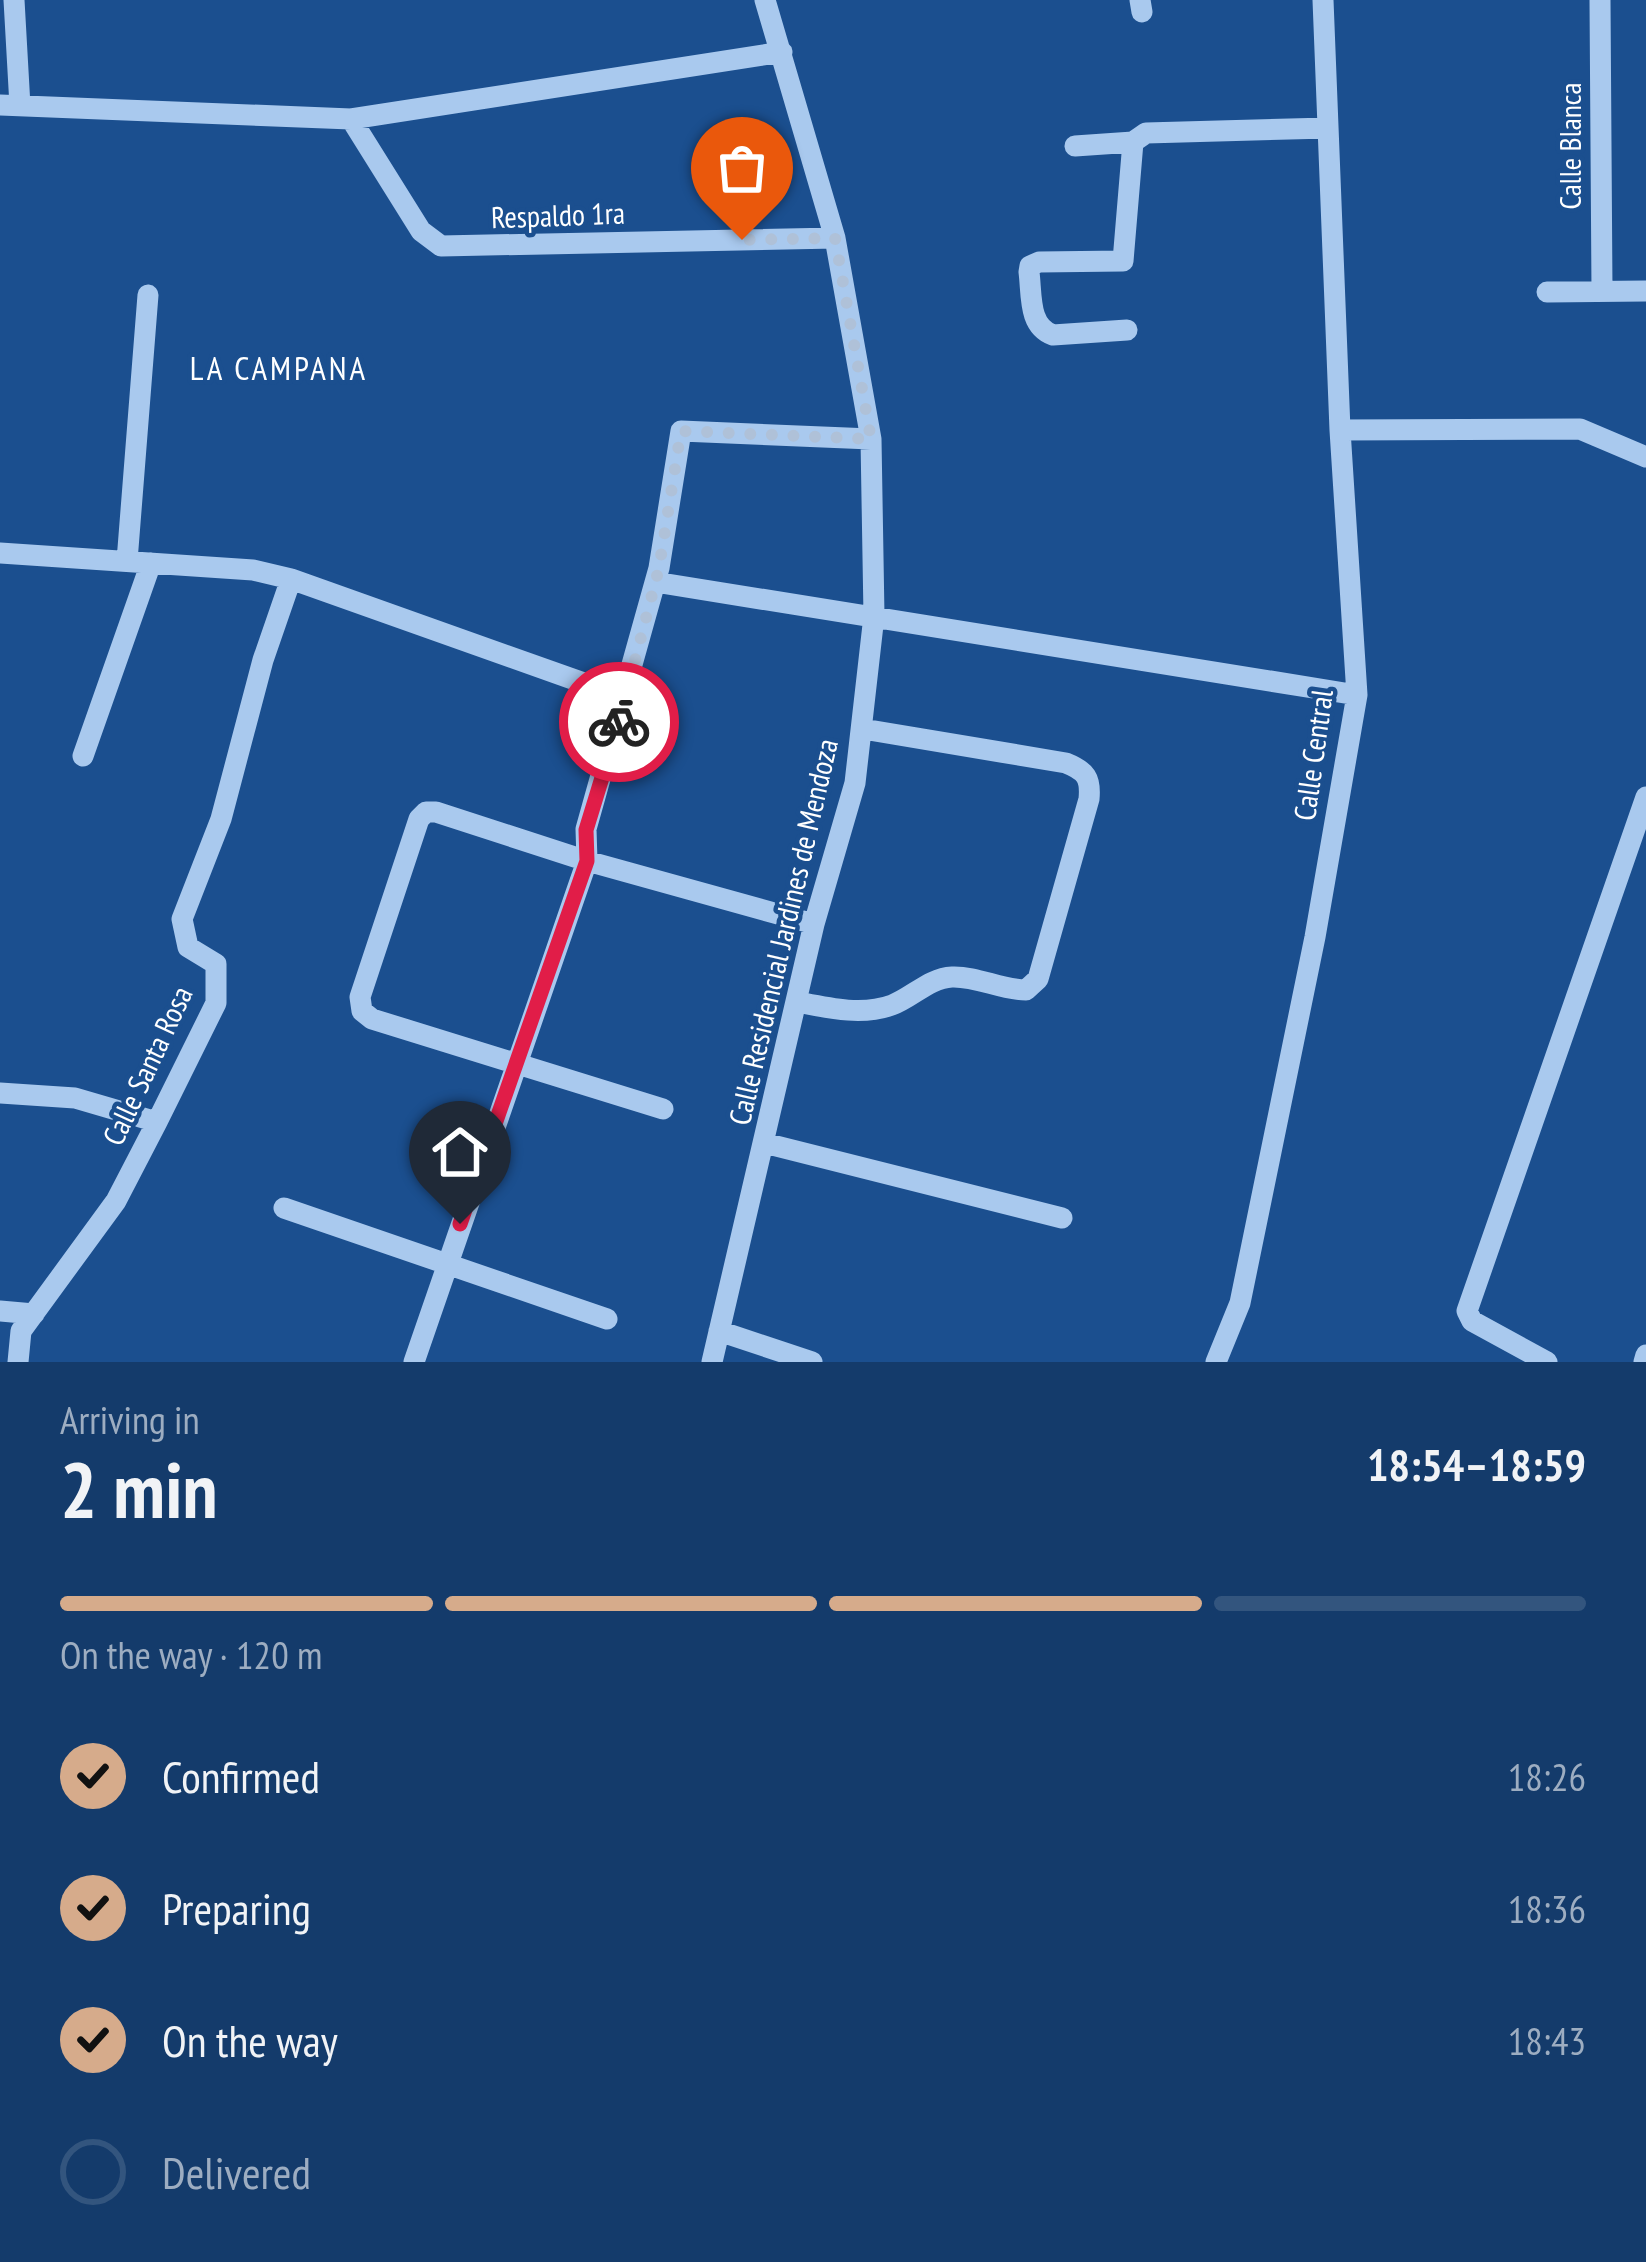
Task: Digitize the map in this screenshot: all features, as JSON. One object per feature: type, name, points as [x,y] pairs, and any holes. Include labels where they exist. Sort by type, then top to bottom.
[{"type":"street","points":[[14,0],[10,105],[351,119],[782,52]]},
{"type":"street","name":"Calle Residencial Jardines de Mendoza","points":[[712,1362],[814,924],[854,783],[874,616],[871,439],[835,238],[765,0]]},
{"type":"street","name":"Calle Central","points":[[1216,1362],[1240,1303],[1316,938],[1357,695],[1340,430],[1323,0]]},
{"type":"street","name":"Calle Blanca","points":[[1600,0],[1602,291]]},
{"type":"street","name":"Respaldo 1ra","points":[[351,119],[421,231],[441,246],[835,238]]},
{"type":"street","points":[[1075,146],[1132,142],[1147,134],[1328,128]]},
{"type":"street","points":[[1127,330],[1052,335],[1042,331],[1036,323],[1029,272],[1039,262],[1124,261],[1132,142]]},
{"type":"street","points":[[1547,292],[1646,291]]},
{"type":"street","points":[[127,561],[148,295]]},
{"type":"street","points":[[1340,430],[1580,429],[1646,457]]},
{"type":"street","points":[[414,1362],[587,861],[586,830],[655,582],[681,431],[871,439]]},
{"type":"street","points":[[0,553],[253,570],[291,579],[626,698]]},
{"type":"street","points":[[83,755],[151,563]]},
{"type":"street","name":"Calle Santa Rosa","points":[[18,1362],[21,1331],[116,1201],[216,1003],[216,964],[188,946],[182,919],[221,819],[263,660],[291,579]]},
{"type":"street","points":[[655,582],[1357,695]]},
{"type":"street","points":[[798,1002],[872,1010],[947,977],[1026,990],[1038,980],[1089,800],[1091,783],[1084,770],[1066,763],[863,729]]},
{"type":"street","points":[[1547,1362],[1472,1321],[1467,1312],[1646,797]]},
{"type":"street","points":[[662,1109],[372,1019],[362,1011],[360,997],[419,819],[426,812],[436,812],[587,861],[814,924]]},
{"type":"street","points":[[0,1093],[76,1098],[157,1122]]},
{"type":"street","points":[[764,1143],[1062,1218]]},
{"type":"street","points":[[284,1208],[607,1319]]},
{"type":"street","points":[[0,1312],[34,1314]]},
{"type":"street","points":[[719,1331],[812,1362]]},
{"type":"way so far","points":[[619,722],[659,568],[681,431],[871,439],[835,238],[742,240]]},
{"type":"district","name":"LA CAMPANA","points":[[279,368]]},
{"type":"route","points":[[460,1224],[587,861],[586,830],[619,722]]}]
